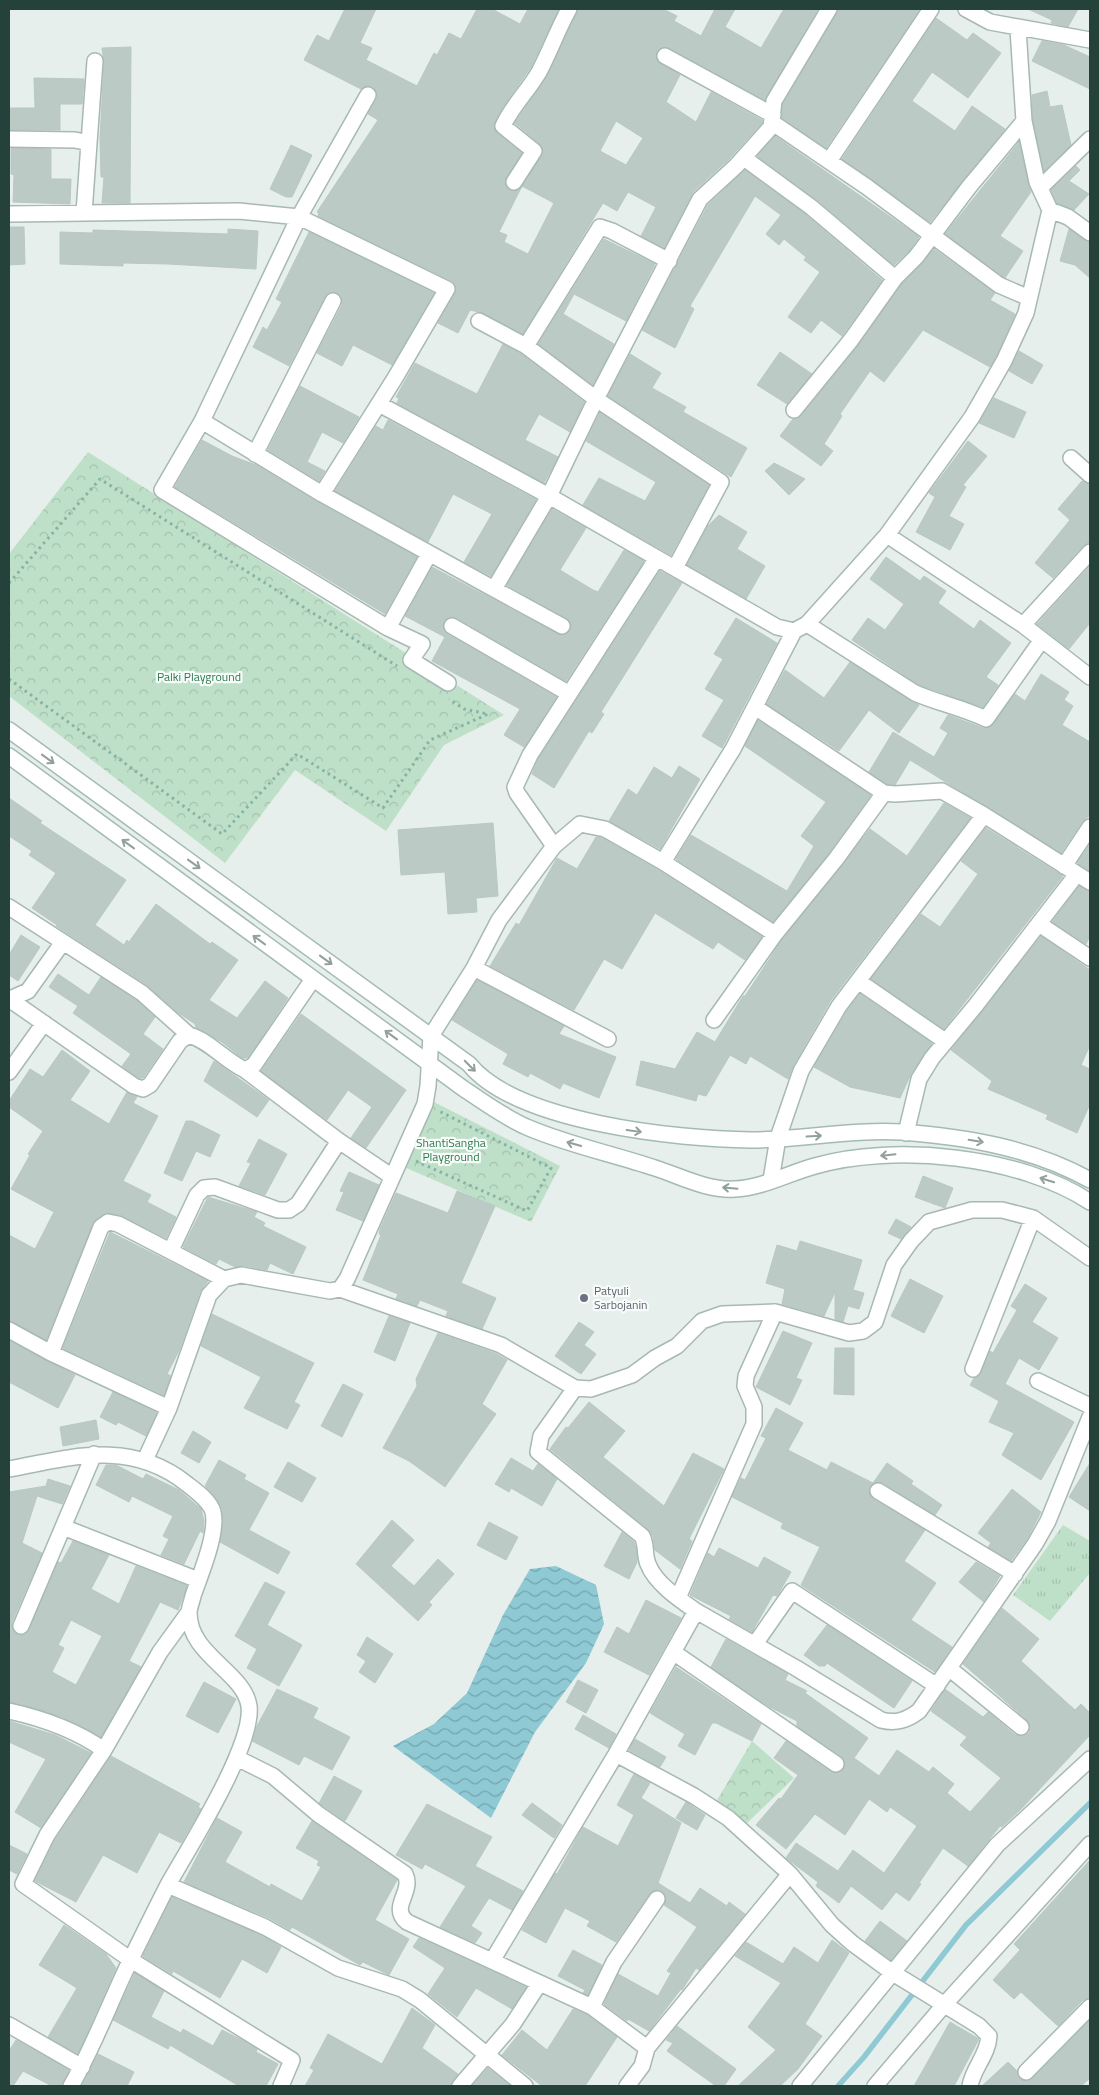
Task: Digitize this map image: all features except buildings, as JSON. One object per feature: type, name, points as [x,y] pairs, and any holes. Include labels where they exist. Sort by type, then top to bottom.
[{"type":"street","points":[[514,182],[534,151],[503,128],[504,124],[539,72],[569,9]]},
{"type":"street","points":[[494,589],[549,496],[596,399],[700,199],[744,158],[773,119],[774,101],[829,9]]},
{"type":"street","points":[[829,161],[931,9]]},
{"type":"street","points":[[966,9],[990,22],[1018,29],[1090,40]]},
{"type":"street","points":[[664,862],[732,749],[800,627],[887,535],[972,417],[1004,361],[1026,312],[1050,210],[1040,188],[1024,122],[1018,29]]},
{"type":"street","points":[[665,56],[773,119],[999,285],[1029,298]]},
{"type":"street","points":[[84,213],[95,61]]},
{"type":"street","points":[[368,94],[299,218],[202,421],[162,490],[388,628],[422,644],[411,660],[448,691]]},
{"type":"street","points":[[794,410],[850,340],[895,278],[916,257],[931,235],[1024,122]]},
{"type":"street","points":[[9,139],[75,140],[89,143]]},
{"type":"street","points":[[1040,188],[1090,139]]},
{"type":"street","points":[[744,158],[811,207],[895,278]]},
{"type":"street","points":[[1050,210],[1068,217],[1090,233]]},
{"type":"street","points":[[9,214],[240,211],[299,218],[447,289],[379,404],[322,494]]},
{"type":"street","points":[[526,346],[600,227],[612,231],[669,261]]},
{"type":"street","points":[[256,454],[333,301]]},
{"type":"street","points":[[479,321],[526,346],[596,399],[721,482],[675,568]]},
{"type":"street","points":[[379,404],[549,496],[776,627],[800,627],[915,693],[934,701],[968,710],[986,719],[1041,641]]},
{"type":"street","points":[[202,421],[322,494],[562,626]]},
{"type":"street","points":[[1071,458],[1090,475]]},
{"type":"street","points":[[887,535],[1023,626],[1090,677]]},
{"type":"street","points":[[1023,626],[1090,552]]},
{"type":"street","points":[[388,628],[429,554]]},
{"type":"street","points":[[554,846],[517,793],[515,786],[530,755],[657,558]]},
{"type":"street","points":[[452,626],[568,694]]},
{"type":"street","points":[[755,707],[884,793],[942,791],[984,815],[1090,882]]},
{"type":"street","points":[[9,730],[431,1036],[469,1064],[487,1081],[537,1106],[618,1129],[734,1139],[906,1133],[954,1137],[1016,1149],[1068,1168],[1090,1180]]},
{"type":"street","points":[[9,756],[430,1064],[497,1111],[527,1127],[698,1183],[734,1190],[816,1165],[902,1154],[947,1156],[997,1166],[1056,1183],[1090,1202]]},
{"type":"street","points":[[714,1020],[775,934],[836,859],[884,793]]},
{"type":"street","points":[[771,1180],[778,1138],[801,1071],[839,1006],[984,815]]},
{"type":"street","points":[[340,1289],[347,1279],[391,1176],[425,1104],[431,1036],[474,968],[499,920],[554,846],[580,824],[605,829],[664,862],[775,934]]},
{"type":"street","points":[[906,1133],[919,1079],[945,1041],[976,1005],[1039,924],[1071,870],[1090,827]]},
{"type":"street","points":[[232,920],[245,902]]},
{"type":"street","points":[[9,907],[142,993],[189,1035],[198,1038],[245,1070],[339,1141],[391,1176]]},
{"type":"street","points":[[1039,924],[1090,958]]},
{"type":"street","points":[[9,999],[28,991],[62,942]]},
{"type":"street","points":[[474,968],[608,1039]]},
{"type":"street","points":[[245,1070],[254,1064],[314,978]]},
{"type":"street","points":[[858,981],[945,1041]]},
{"type":"street","points":[[9,999],[134,1086],[143,1089],[150,1085],[180,1041],[189,1035]]},
{"type":"street","points":[[9,1072],[44,1023]]},
{"type":"street","points":[[171,1250],[197,1195],[204,1188],[215,1188],[278,1210],[289,1210],[298,1204],[339,1141]]},
{"type":"street","points":[[144,1460],[169,1408],[209,1295],[224,1279],[241,1275],[330,1291],[340,1289],[501,1345],[575,1388],[591,1389],[632,1375],[655,1358],[677,1346],[702,1321],[722,1314],[775,1312],[849,1333],[863,1331],[875,1322],[894,1265],[911,1241],[929,1222],[972,1210],[1002,1210],[1033,1218],[1090,1258]]},
{"type":"street","points":[[973,1368],[1033,1218]]},
{"type":"street","points":[[52,1353],[104,1223],[118,1224],[224,1279]]},
{"type":"street","points":[[678,1598],[754,1424],[754,1407],[745,1386],[746,1376],[775,1312]]},
{"type":"street","points":[[9,1330],[52,1353],[169,1408]]},
{"type":"street","points":[[1038,1382],[1090,1406]]},
{"type":"street","points":[[575,1388],[541,1436],[538,1452],[642,1536],[646,1546],[648,1564],[656,1576],[678,1598],[696,1611],[755,1644],[881,1720],[890,1722],[911,1717],[919,1711],[1015,1574],[1048,1521],[1090,1417]]},
{"type":"street","points":[[9,1469],[94,1454],[110,1453],[144,1460],[179,1477],[202,1495],[213,1512],[213,1533],[189,1612],[160,1652],[104,1750],[16,1882],[131,1960],[292,2060],[280,2086]]},
{"type":"street","points":[[21,1626],[94,1454]]},
{"type":"street","points":[[878,1492],[1015,1574]]},
{"type":"street","points":[[63,1527],[198,1580]]},
{"type":"street","points":[[755,1644],[792,1591],[937,1686]]},
{"type":"street","points":[[492,1961],[616,1754],[696,1611]]},
{"type":"street","points":[[71,2086],[82,2067],[168,1885],[237,1758],[247,1726],[249,1706],[242,1689],[207,1654],[193,1632],[189,1612]]},
{"type":"street","points":[[673,1652],[836,1764]]},
{"type":"street","points":[[950,1669],[1021,1727]]},
{"type":"street","points":[[9,1711],[44,1721],[90,1740],[104,1750]]},
{"type":"street","points":[[616,1754],[694,1796],[728,1818],[790,1874],[832,1925],[852,1943],[893,1972],[979,2026],[989,2036],[988,2048],[972,2075],[970,2086]]},
{"type":"street","points":[[237,1758],[273,1776],[318,1814],[405,1874],[408,1880],[407,1889],[399,1911],[402,1918],[407,1922],[592,2007],[647,2048]]},
{"type":"street","points":[[800,2086],[997,1845],[1090,1759]]},
{"type":"street","points":[[875,2086],[944,2005],[1090,1844]]},
{"type":"street","points":[[627,2086],[642,2066],[647,2048],[790,1874]]},
{"type":"street","points":[[168,1885],[265,1927],[338,1968],[402,1989],[420,2000],[525,2086]]},
{"type":"street","points":[[592,2007],[614,1962],[657,1899]]},
{"type":"street","points":[[460,2086],[488,2055],[539,1984]]},
{"type":"street","points":[[1026,2072],[1090,2008]]},
{"type":"street","points":[[9,2025],[82,2067]]},
{"type":"path","points":[[9,583],[100,479],[398,667]]},
{"type":"path","points":[[9,679],[222,834],[297,754],[383,808],[430,740],[488,714],[464,708],[448,691]]},
{"type":"path","points":[[418,1152],[414,1160],[527,1211],[551,1168],[436,1109]]},
{"type":"green space","name":"Palki Playground","points":[[88,452],[504,715],[444,745],[386,831],[295,770],[225,863],[9,696],[9,554]]},
{"type":"green space","name":"ShantiSangha Playground","points":[[432,1101],[560,1166],[531,1222],[404,1167]]},
{"type":"green space","points":[[1063,1525],[1090,1541],[1090,1573],[1050,1621],[1013,1595]]},
{"type":"green space","points":[[752,1741],[794,1778],[746,1824],[716,1802]]},
{"type":"water","points":[[556,1566],[596,1585],[604,1624],[586,1663],[535,1732],[491,1818],[393,1746],[434,1724],[467,1693],[503,1615],[530,1569]]},
{"type":"waterway","points":[[838,2086],[864,2057],[966,1925],[1090,1803]]},
{"type":"place","name":"Patyuli Sarbojanin","points":[[584,1298]]}]
